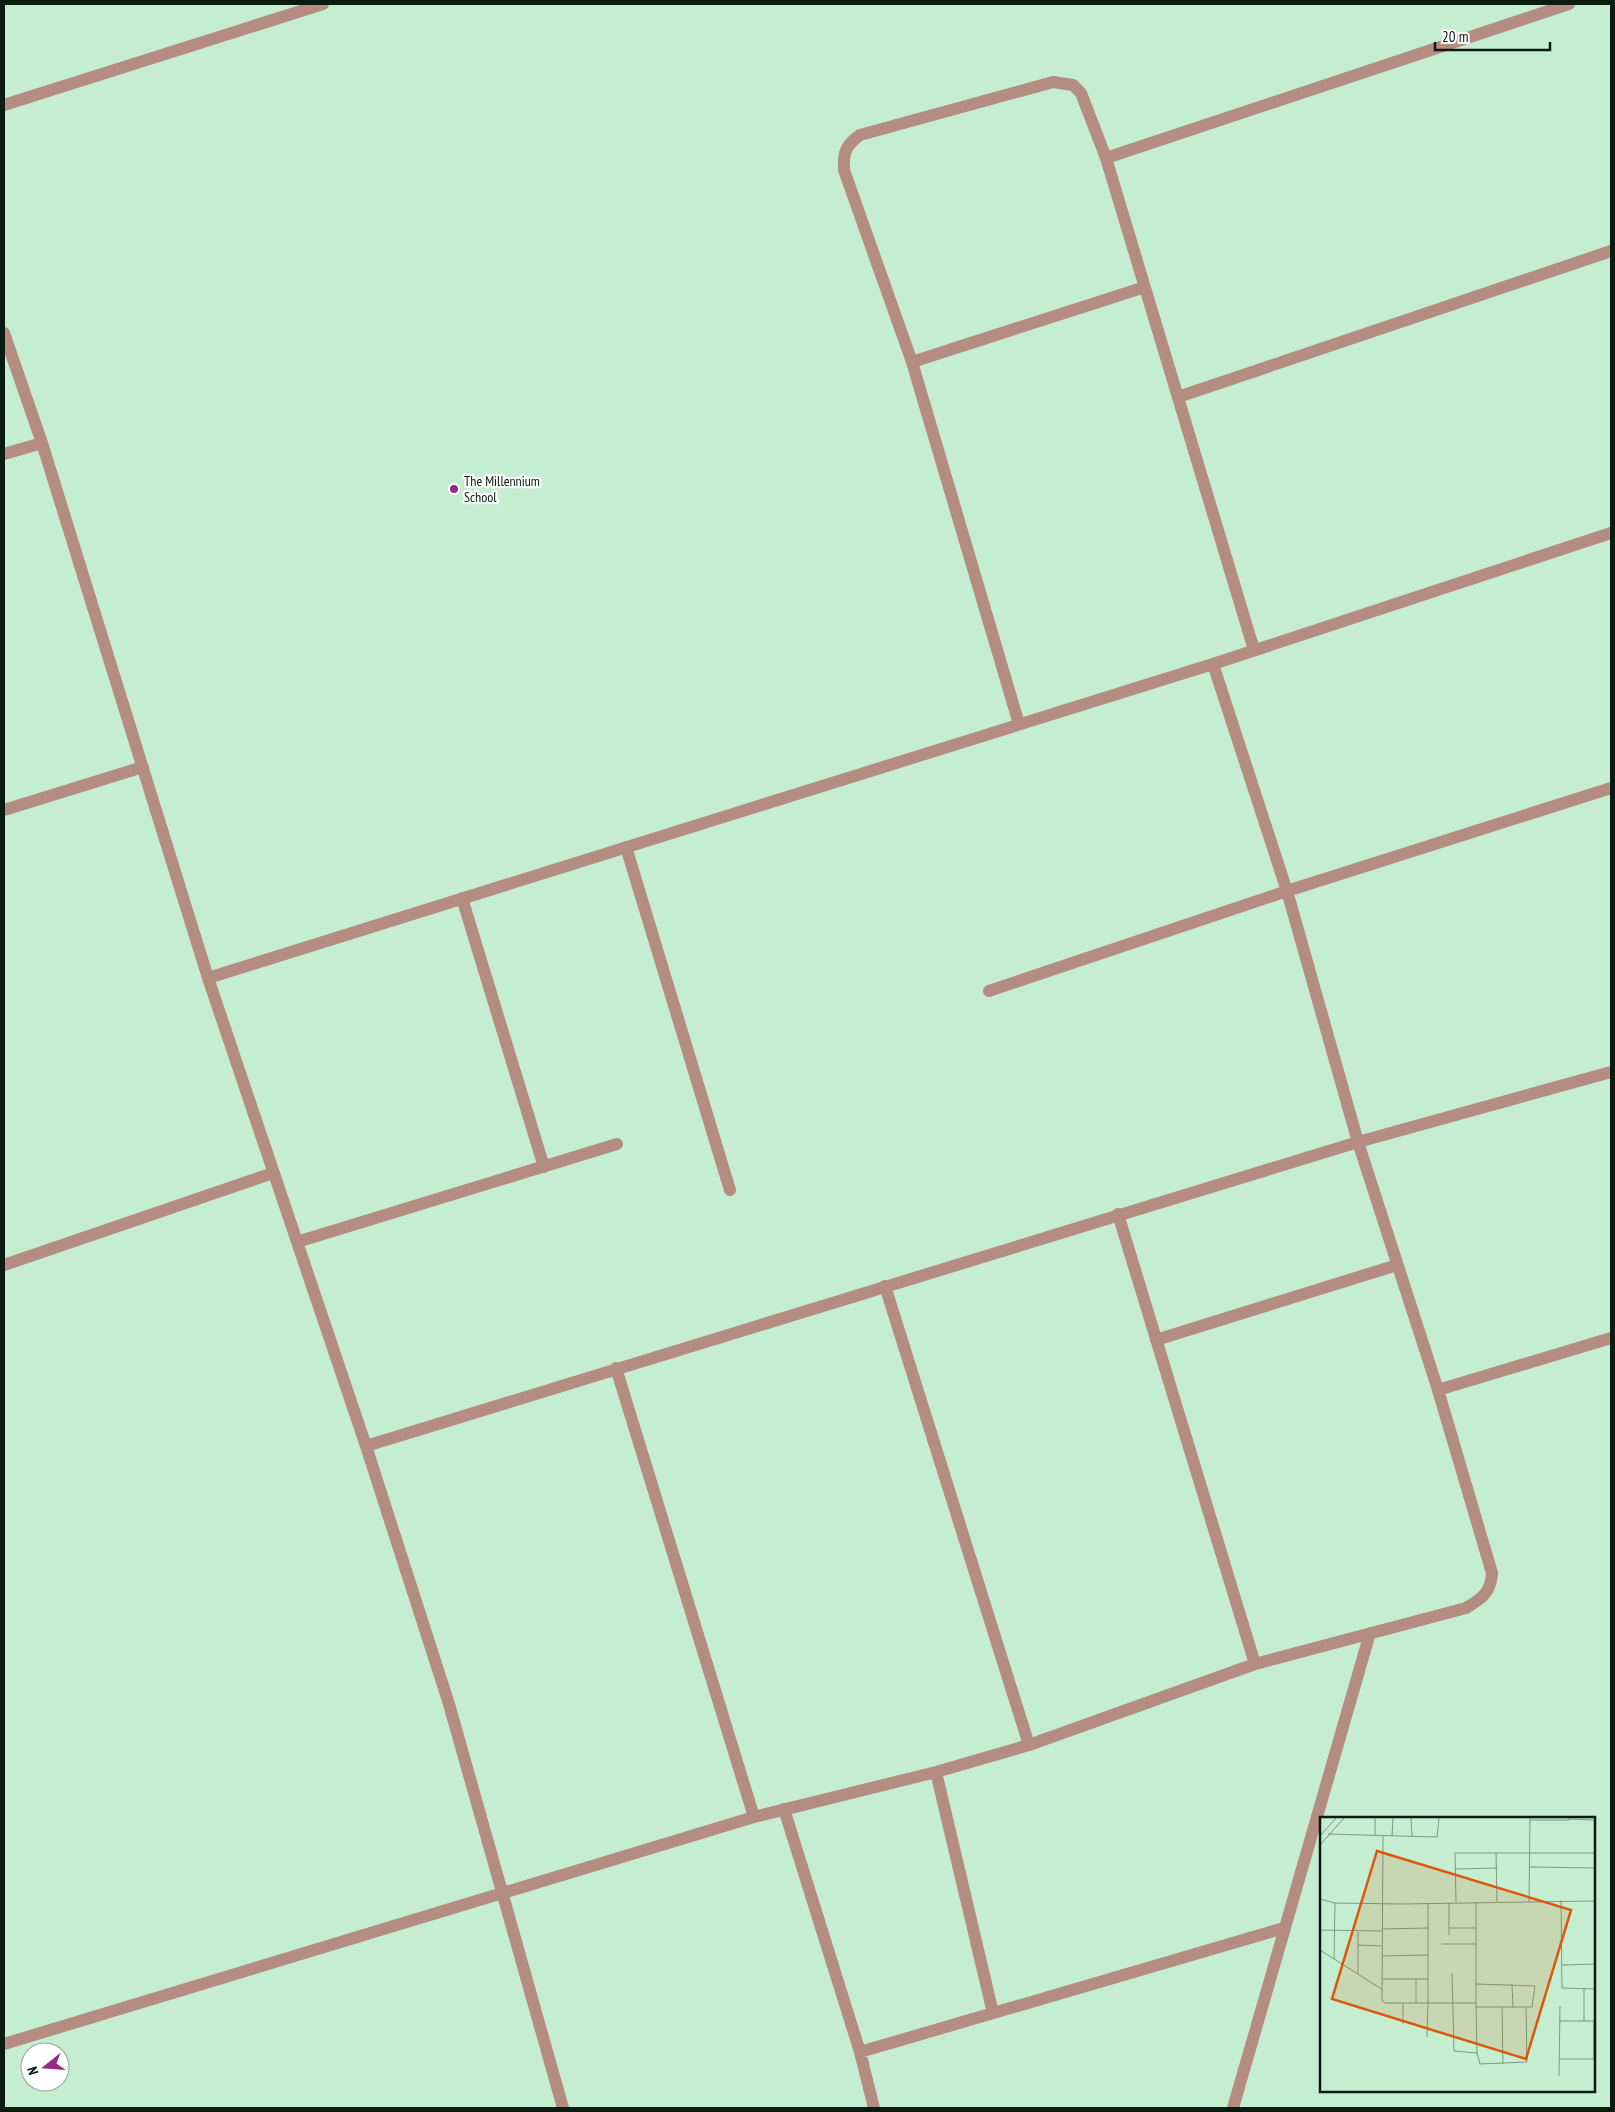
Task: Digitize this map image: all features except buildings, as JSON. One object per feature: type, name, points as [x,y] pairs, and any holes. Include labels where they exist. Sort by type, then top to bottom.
[{"type":"street","points":[[4,105],[324,4]]},
{"type":"street","points":[[1106,158],[1569,4]]},
{"type":"street","points":[[1019,724],[912,362],[844,170],[843,155],[848,144],[860,135],[1054,82],[1073,85],[1081,93],[1106,158],[1254,650]]},
{"type":"street","points":[[1178,397],[1611,251]]},
{"type":"street","points":[[912,362],[1145,287]]},
{"type":"street","points":[[4,333],[42,443],[208,978],[366,1446],[449,1704],[564,2108]]},
{"type":"street","points":[[4,454],[42,443]]},
{"type":"street","points":[[208,978],[1213,664],[1611,533]]},
{"type":"street","points":[[4,2044],[754,1817],[936,1772],[1029,1745],[1255,1664],[1466,1608],[1484,1596],[1490,1589],[1492,1573],[1438,1390],[1358,1142],[1287,891],[1213,664]]},
{"type":"street","points":[[4,810],[143,767]]},
{"type":"street","points":[[988,991],[1287,891],[1611,788]]},
{"type":"street","points":[[626,847],[730,1190]]},
{"type":"street","points":[[462,898],[544,1167]]},
{"type":"street","points":[[366,1446],[1118,1214],[1358,1142],[1611,1072]]},
{"type":"street","points":[[296,1242],[617,1144]]},
{"type":"street","points":[[4,1265],[274,1173]]},
{"type":"street","points":[[1118,1214],[1255,1664]]},
{"type":"street","points":[[1156,1340],[1397,1265]]},
{"type":"street","points":[[885,1286],[1029,1745]]},
{"type":"street","points":[[1438,1390],[1611,1338]]},
{"type":"street","points":[[616,1368],[754,1817]]},
{"type":"street","points":[[1233,2108],[1370,1633]]},
{"type":"street","points":[[936,1772],[992,2013]]},
{"type":"street","points":[[784,1809],[860,2052],[874,2108]]},
{"type":"street","points":[[860,2052],[1284,1928]]},
{"type":"place","name":"The Millennium School","points":[[454,489]]}]
